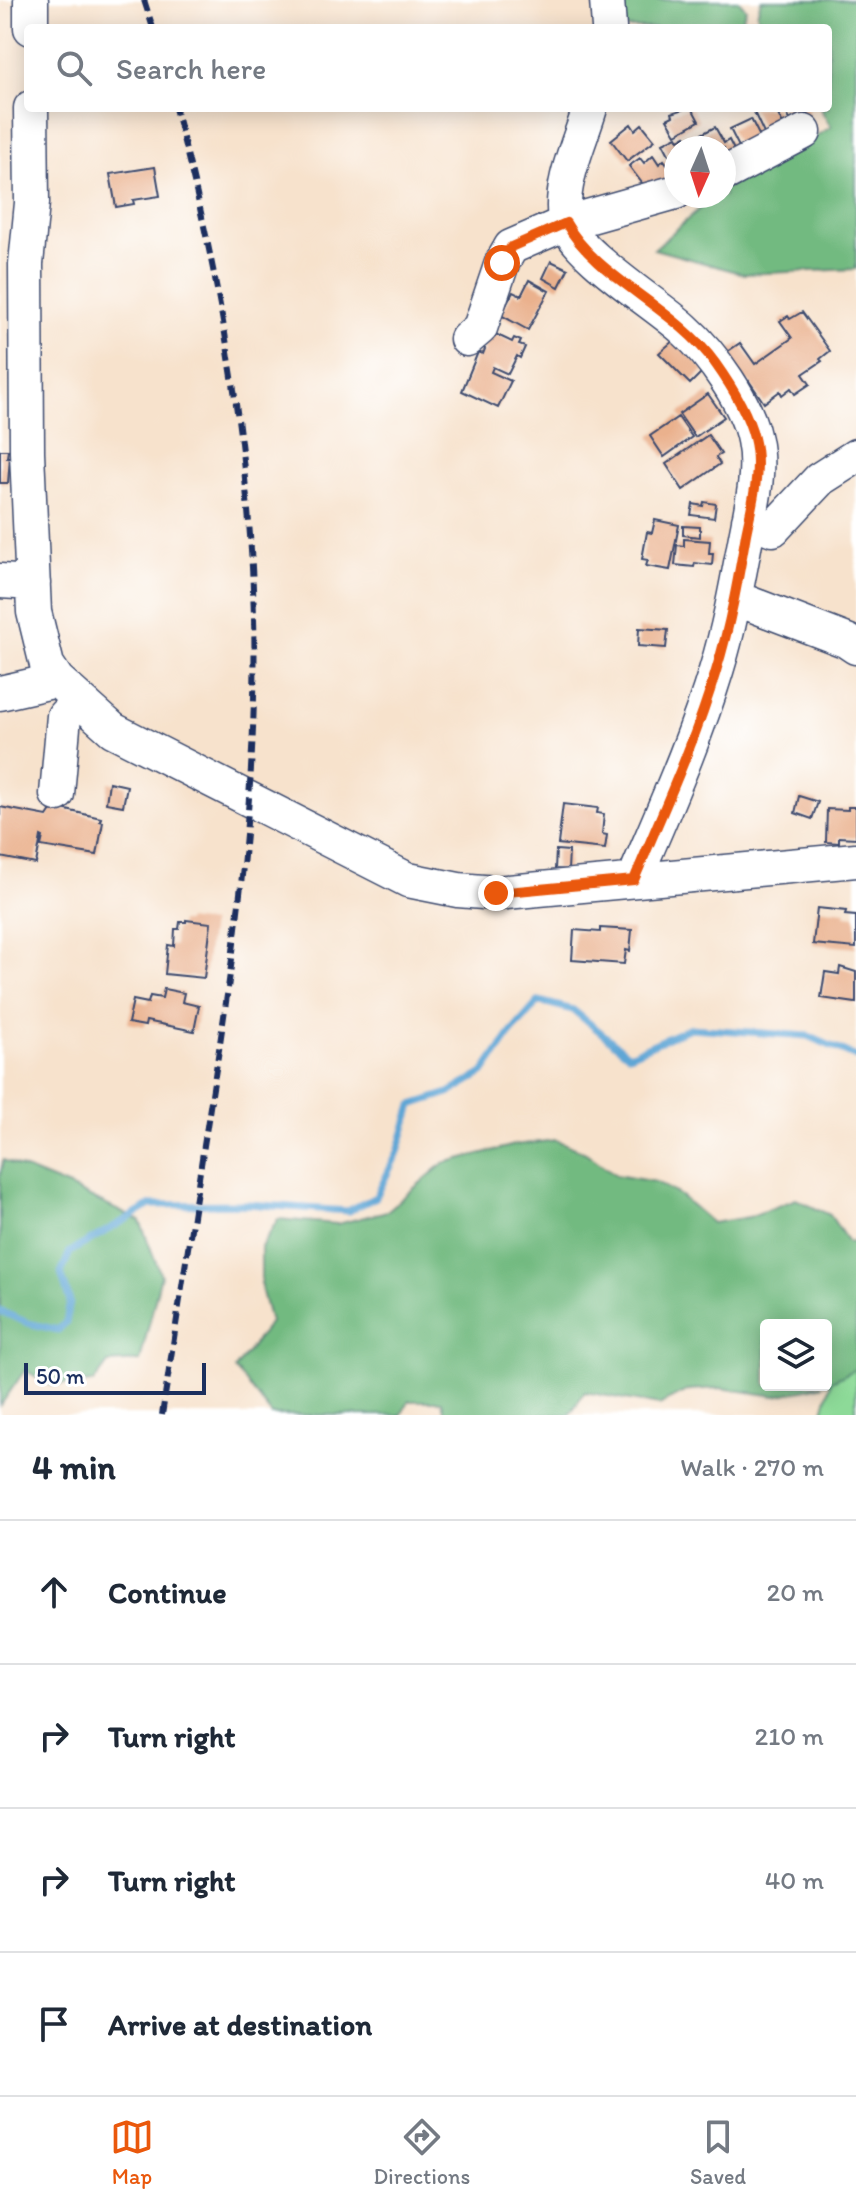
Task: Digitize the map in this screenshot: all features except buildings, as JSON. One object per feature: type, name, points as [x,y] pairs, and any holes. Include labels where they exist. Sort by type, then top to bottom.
[{"type":"street","points":[[31,0],[31,24]]},
{"type":"street","points":[[607,0],[609,24]]},
{"type":"street","points":[[31,112],[32,203],[13,266],[27,452],[16,582],[34,612],[47,665],[68,690],[113,730],[408,880],[458,890],[496,893],[856,860]]},
{"type":"street","points":[[589,112],[567,186],[566,223],[575,240],[590,254],[683,328],[715,362],[754,437],[758,464],[735,598],[717,670],[634,880]]},
{"type":"street","points":[[736,168],[804,132]]},
{"type":"street","points":[[467,339],[480,328],[502,263],[511,247],[566,223],[664,195]]},
{"type":"street","points":[[749,520],[773,529],[820,479],[856,456]]},
{"type":"street","points":[[735,598],[856,647]]},
{"type":"street","points":[[0,693],[68,690]]},
{"type":"street","points":[[57,794],[68,690]]},
{"type":"green space","points":[[613,0],[738,0],[746,9],[740,24],[617,24]]},
{"type":"green space","points":[[761,0],[856,0],[856,269],[744,274],[654,249],[700,208],[736,208],[736,182],[831,127],[822,112],[832,112],[832,24],[761,24],[757,14]]},
{"type":"green space","points":[[556,1140],[586,1153],[616,1175],[656,1182],[681,1196],[712,1223],[749,1217],[796,1199],[830,1215],[848,1242],[856,1243],[856,1369],[832,1381],[832,1319],[760,1319],[760,1391],[798,1391],[776,1396],[720,1388],[689,1390],[659,1405],[585,1392],[569,1415],[445,1415],[442,1401],[409,1401],[401,1415],[272,1415],[235,1369],[270,1322],[261,1288],[261,1247],[278,1219],[338,1224],[387,1211],[444,1163],[515,1145]]},
{"type":"green space","points":[[3,1160],[140,1221],[161,1275],[140,1361],[108,1363],[94,1382],[50,1385],[25,1370],[0,1406],[0,1176]]},
{"type":"green space","points":[[852,1307],[856,1307],[856,1415],[822,1415],[829,1391],[832,1391],[832,1379]]},
{"type":"waterway","points":[[0,1311],[28,1323],[58,1330],[66,1322],[70,1302],[61,1273],[70,1252],[151,1205],[247,1204],[348,1211],[376,1197],[398,1152],[412,1105],[449,1093],[483,1073],[510,1034],[539,1001],[573,1010],[629,1055],[690,1028],[808,1036],[856,1057]]},
{"type":"railway","points":[[144,0],[152,24]]},
{"type":"railway","points":[[162,1415],[236,924],[249,802],[254,679],[251,554],[239,426],[218,296],[176,112]]},
{"type":"route","points":[[496,893],[634,880],[717,670],[735,598],[758,464],[754,437],[715,362],[683,328],[590,254],[575,240],[566,223],[511,247],[502,263]]}]
